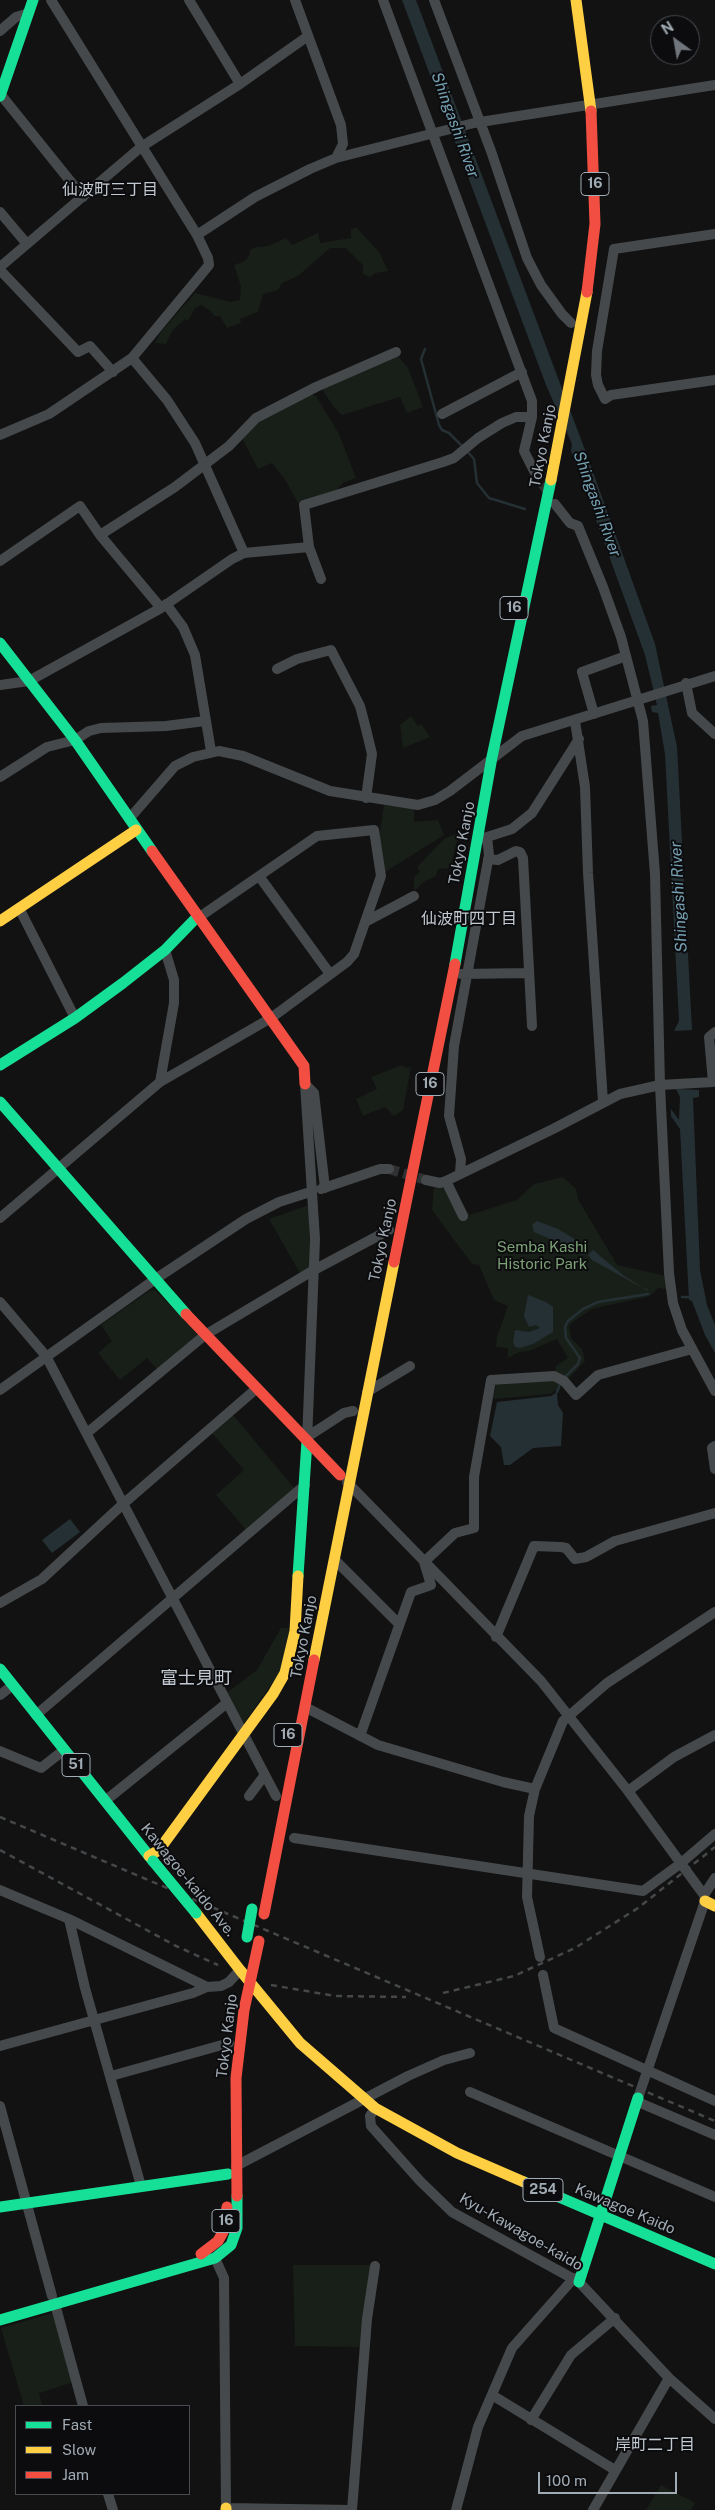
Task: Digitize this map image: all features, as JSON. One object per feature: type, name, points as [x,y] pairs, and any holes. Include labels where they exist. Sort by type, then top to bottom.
[{"type":"main road","points":[[0,95],[33,0]]},
{"type":"main road","name":"Tokyo Kanjo","points":[[258,1883],[344,1479],[367,1392],[482,839],[488,760],[544,452],[571,323],[586,193],[587,106],[567,0]]},
{"type":"main road","name":"Tokyo Kanjo","points":[[452,912],[552,474],[590,278],[595,224],[587,106],[576,0]]},
{"type":"main road","points":[[0,644],[75,740],[197,918],[271,1018],[304,1066],[305,1084]]},
{"type":"main road","points":[[0,921],[136,830]]},
{"type":"main road","points":[[0,1065],[75,1018],[165,950],[197,918]]},
{"type":"main road","name":"Tokyo Kanjo","points":[[0,2320],[53,2300],[194,2257],[218,2241],[226,2225],[232,2170],[236,2078],[249,1982],[335,1560],[353,1411],[430,1025]]},
{"type":"main road","points":[[0,1102],[154,1280],[344,1479]]},
{"type":"main road","points":[[151,1858],[159,1850],[274,1694],[288,1663],[295,1622],[307,1439]]},
{"type":"main road","name":"Kawagoe-kaido Ave.","points":[[0,1670],[274,2013],[316,2058],[363,2099]]},
{"type":"main road","name":"Tokyo Kanjo","points":[[0,2311],[53,2300],[215,2258],[231,2245],[237,2228],[232,2170],[229,2043],[240,1970],[253,1905]]},
{"type":"main road","points":[[243,2022],[256,2011],[274,2013]]},
{"type":"main road","name":"Kawagoe Kaido","points":[[363,2099],[375,2108],[457,2153],[715,2264]]},
{"type":"main road","points":[[576,2280],[602,2216],[638,2100]]},
{"type":"main road","points":[[0,2206],[141,2186],[232,2170]]},
{"type":"street","points":[[0,435],[49,414],[132,358],[209,265],[208,258],[197,235],[51,0]]},
{"type":"street","points":[[189,0],[240,84]]},
{"type":"street","points":[[295,0],[341,125],[343,144],[336,158]]},
{"type":"street","points":[[384,0],[435,132],[532,401],[532,417],[524,451],[534,471]]},
{"type":"street","points":[[434,0],[527,258],[541,285],[571,323]]},
{"type":"street","points":[[0,31],[16,17],[29,13]]},
{"type":"street","points":[[113,372],[90,346],[78,352],[0,269],[141,147],[240,84],[308,36]]},
{"type":"street","points":[[197,235],[254,197],[336,158],[477,122],[715,85]]},
{"type":"street","points":[[0,95],[83,197]]},
{"type":"street","points":[[0,212],[27,244]]},
{"type":"street","points":[[715,234],[614,250],[597,351],[596,375],[598,385],[605,399],[611,395],[715,380]]},
{"type":"street","points":[[100,535],[175,487],[233,442],[256,418],[316,387],[396,352]]},
{"type":"street","points":[[132,358],[167,400],[206,463],[222,508],[244,553]]},
{"type":"street","points":[[442,414],[522,372]]},
{"type":"street","points":[[321,579],[309,547],[304,505],[454,458],[478,438],[502,424],[516,417],[532,417]]},
{"type":"street","points":[[555,504],[570,523],[578,525],[616,621],[638,700],[645,743],[655,874],[660,1085],[670,1287],[679,1322],[715,1391]]},
{"type":"street","points":[[0,560],[80,506],[100,535],[183,627],[195,655],[211,751]]},
{"type":"street","points":[[0,685],[29,681],[164,606],[244,553],[309,547]]},
{"type":"street","points":[[277,669],[297,659],[331,650],[360,706],[366,728],[372,754],[366,798]]},
{"type":"street","points":[[594,714],[582,672],[626,656]]},
{"type":"street","points":[[129,819],[175,766],[211,751],[243,756],[330,791],[418,805],[435,800],[522,736],[574,721],[684,684],[715,676]]},
{"type":"street","points":[[684,684],[692,713],[715,734]]},
{"type":"street","points":[[0,777],[47,747],[75,740],[101,728],[166,726],[205,721]]},
{"type":"street","points":[[574,721],[579,739],[584,787],[603,1102]]},
{"type":"street","points":[[460,1173],[461,1159],[449,1116],[454,1046],[488,859],[482,839],[512,829],[532,813],[579,739]]},
{"type":"street","points":[[0,1218],[160,1082],[271,1018],[354,954],[381,876],[374,830],[317,836],[197,918]]},
{"type":"street","points":[[488,859],[498,860],[516,851],[522,854],[532,1026]]},
{"type":"street","points":[[259,876],[330,974]]},
{"type":"street","points":[[365,922],[414,896]]},
{"type":"street","points":[[18,908],[75,1018]]},
{"type":"street","points":[[160,1082],[174,1003],[174,980],[165,950]]},
{"type":"street","points":[[453,972],[467,975],[529,973]]},
{"type":"street","points":[[426,1180],[440,1183],[446,1181],[553,1129],[603,1102],[636,1089],[660,1085],[713,1082],[709,1037],[715,1032]]},
{"type":"street","points":[[305,1084],[314,1093],[322,1189],[380,1169],[389,1169]]},
{"type":"street","points":[[305,1084],[314,1217],[314,1270],[307,1439]]},
{"type":"street","points":[[446,1181],[464,1216]]},
{"type":"street","points":[[0,1390],[154,1280],[262,1210],[307,1193]]},
{"type":"street","points":[[87,1433],[205,1335],[314,1270],[389,1230]]},
{"type":"street","points":[[0,1302],[46,1356],[276,1796]]},
{"type":"street","points":[[424,1562],[456,1533],[474,1528],[474,1477],[491,1380],[554,1376],[564,1380],[575,1400],[598,1375],[692,1349]]},
{"type":"street","points":[[367,1392],[410,1366]]},
{"type":"street","points":[[0,1603],[42,1579],[123,1504],[256,1388]]},
{"type":"street","points":[[307,1439],[344,1413],[353,1411]]},
{"type":"street","points":[[715,1446],[712,1448],[715,1470]]},
{"type":"street","points":[[344,1479],[540,1681],[628,1792],[708,1901]]},
{"type":"street","points":[[36,1715],[305,1485]]},
{"type":"street","points":[[496,1637],[534,1546],[566,1548],[574,1559],[586,1557],[615,1541],[715,1513]]},
{"type":"street","points":[[335,1560],[399,1624]]},
{"type":"street","points":[[360,1736],[411,1592],[431,1585],[424,1562]]},
{"type":"street","points":[[540,1957],[527,1897],[529,1816],[535,1789],[559,1730],[568,1715],[607,1683],[715,1612]]},
{"type":"street","points":[[0,1695],[13,1685]]},
{"type":"street","points":[[105,1801],[227,1703]]},
{"type":"street","points":[[305,1707],[360,1736],[401,1753],[535,1789]]},
{"type":"street","points":[[628,1792],[674,1757],[715,1734]]},
{"type":"street","points":[[0,1751],[41,1768],[64,1750]]},
{"type":"street","points":[[249,1796],[264,1776]]},
{"type":"street","points":[[294,1838],[643,1891],[680,1864],[715,1834]]},
{"type":"street","points":[[715,1878],[638,2100],[715,2135]]},
{"type":"street","points":[[0,1890],[69,1919],[207,1986],[221,1986],[229,1982],[240,1970]]},
{"type":"street","points":[[69,1919],[141,2186]]},
{"type":"street","points":[[543,1975],[554,2028],[715,2101]]},
{"type":"street","points":[[0,2046],[193,1993],[207,1986]]},
{"type":"street","points":[[111,2076],[229,2043]]},
{"type":"street","points":[[232,2170],[363,2099],[444,2060],[470,2053]]},
{"type":"street","points":[[470,2092],[715,2197]]},
{"type":"street","points":[[0,2106],[83,2405]]},
{"type":"street","name":"Kyu-Kawagoe-kaido","points":[[375,2108],[370,2116],[371,2126],[420,2181],[452,2212],[492,2236],[576,2280],[615,2318],[669,2378],[715,2419]]},
{"type":"street","points":[[215,2258],[224,2278],[226,2509],[352,2510],[367,2318],[376,2266]]},
{"type":"street","points":[[456,2510],[478,2427],[517,2341],[576,2280]]},
{"type":"street","points":[[532,2420],[571,2355],[615,2318]]},
{"type":"street","points":[[594,2510],[615,2470],[669,2378]]},
{"type":"street","points":[[492,2395],[615,2470]]},
{"type":"street","points":[[108,2495],[113,2510]]},
{"type":"green space","points":[[357,228],[379,252],[388,271],[375,273],[370,277],[363,274],[363,265],[346,248],[330,248],[298,276],[282,283],[278,290],[263,294],[258,312],[240,319],[241,323],[227,328],[220,316],[214,316],[211,311],[201,305],[195,308],[188,321],[185,319],[172,331],[166,344],[155,343],[161,332],[195,293],[230,302],[240,300],[241,286],[234,265],[245,261],[249,256],[250,250],[256,247],[268,246],[286,238],[292,245],[318,233],[320,243],[351,238],[351,229]]},
{"type":"green space","points":[[398,356],[408,368],[423,407],[407,413],[400,397],[342,415],[333,406],[322,389]]},
{"type":"green space","points":[[311,394],[316,396],[339,434],[356,478],[344,482],[334,492],[298,503],[286,481],[272,463],[258,469],[242,438],[259,420]]},
{"type":"green space","points":[[411,716],[418,726],[421,724],[430,737],[403,748],[400,725]]},
{"type":"green space","points":[[384,805],[414,808],[414,822],[438,820],[444,835],[385,872],[379,838]]},
{"type":"green space","points":[[459,833],[450,868],[438,869],[436,876],[425,881],[414,891],[414,877],[420,872],[417,867],[445,838]]},
{"type":"green space","points":[[402,1065],[406,1068],[411,1067],[403,1110],[394,1116],[385,1107],[363,1116],[356,1099],[377,1089],[371,1077]]},
{"type":"green space","name":"Semba Kashi Historic Park","points":[[563,1177],[576,1189],[578,1199],[617,1265],[666,1276],[666,1289],[658,1288],[650,1296],[592,1309],[569,1326],[571,1338],[582,1349],[585,1361],[567,1380],[562,1374],[555,1373],[556,1366],[568,1358],[557,1339],[529,1351],[519,1352],[508,1358],[508,1348],[496,1347],[497,1337],[508,1306],[494,1300],[479,1265],[472,1264],[432,1210],[434,1187],[452,1182],[469,1215],[517,1200],[534,1184]]},
{"type":"green space","points":[[309,1205],[310,1269],[301,1275],[269,1219]]},
{"type":"green space","points":[[155,1290],[199,1335],[158,1370],[147,1358],[120,1380],[98,1353],[112,1341],[101,1325],[149,1291]]},
{"type":"green space","points":[[552,1380],[560,1383],[558,1389],[550,1394],[493,1399],[496,1385]]},
{"type":"green space","points":[[233,1415],[295,1489],[246,1530],[216,1495],[244,1470],[212,1433]]},
{"type":"green space","points":[[281,1628],[290,1628],[280,1672],[244,1723],[240,1722],[225,1694],[257,1670]]},
{"type":"green space","points":[[293,2265],[372,2265],[362,2347],[295,2346]]},
{"type":"green space","points":[[53,2313],[74,2382],[39,2393],[42,2405],[24,2405],[1,2328]]},
{"type":"green space","points":[[661,2485],[695,2503],[691,2510],[646,2510]]},
{"type":"water","name":"Shingashi River","points":[[402,0],[416,0],[585,450],[655,644],[677,747],[692,1030],[674,1031],[679,1021],[665,754],[658,713],[652,712],[651,706],[657,705],[645,655],[571,451],[572,444],[546,385]]},
{"type":"water","points":[[676,1089],[699,1090],[699,1097],[693,1098],[700,1270],[707,1305],[715,1325],[715,1353],[705,1335],[692,1301],[689,1300],[680,1129],[671,1116],[671,1109],[679,1120],[680,1097]]},
{"type":"water","points":[[537,1221],[558,1229],[583,1244],[588,1249],[585,1254],[582,1255],[571,1248],[534,1232],[532,1225]]},
{"type":"water","points":[[593,1250],[623,1275],[648,1291],[592,1260],[588,1255]]},
{"type":"water","points":[[528,1295],[553,1307],[553,1332],[533,1344],[520,1348],[515,1347],[513,1342],[515,1330],[529,1332],[540,1328],[536,1325],[529,1327],[524,1316]]},
{"type":"water","points":[[557,1392],[558,1405],[563,1413],[561,1446],[533,1448],[510,1465],[504,1465],[501,1447],[490,1436],[497,1402],[551,1396]]},
{"type":"water","points":[[70,1519],[80,1532],[52,1553],[42,1540]]},
{"type":"waterway","points":[[425,349],[421,359],[439,425],[442,430],[449,433],[462,446]]},
{"type":"waterway","points":[[467,451],[474,459],[477,483],[489,498],[525,509]]},
{"type":"waterway","points":[[564,1378],[578,1364],[580,1358],[566,1338],[565,1327],[568,1321],[583,1309],[598,1302],[648,1294]]},
{"type":"waterway","points":[[682,1297],[691,1297]]},
{"type":"waterway","points":[[557,1392],[561,1382]]},
{"type":"tunnel","points":[[534,471],[548,492]]},
{"type":"tunnel","points":[[389,1169],[426,1180]]},
{"type":"railway","points":[[0,1817],[715,2121]]},
{"type":"railway","points":[[443,1993],[514,1976],[575,1948],[638,1908],[715,1847]]},
{"type":"railway","points":[[0,1850],[176,1946],[218,1965]]},
{"type":"railway","points":[[271,1985],[335,1996],[406,1997]]},
{"type":"traffic: fast","points":[[0,96],[33,0]]},
{"type":"traffic: fast","points":[[455,964],[492,757],[551,480]]},
{"type":"traffic: fast","points":[[0,643],[75,740],[152,851]]},
{"type":"traffic: fast","points":[[0,1065],[75,1018],[123,983],[165,950],[197,917]]},
{"type":"traffic: fast","points":[[0,1102],[186,1314]]},
{"type":"traffic: fast","points":[[298,1576],[307,1441]]},
{"type":"traffic: fast","points":[[0,1669],[153,1861]]},
{"type":"traffic: fast","points":[[153,1861],[196,1913]]},
{"type":"traffic: fast","points":[[247,1937],[252,1909]]},
{"type":"traffic: fast","points":[[579,2282],[638,2098]]},
{"type":"traffic: fast","points":[[0,2207],[228,2174]]},
{"type":"traffic: fast","points":[[524,2182],[715,2264]]},
{"type":"traffic: fast","points":[[0,2320],[215,2258],[231,2245],[237,2228],[237,2196]]},
{"type":"traffic: slow","points":[[576,0],[591,111]]},
{"type":"traffic: slow","points":[[551,480],[587,292]]},
{"type":"traffic: slow","points":[[0,921],[136,830]]},
{"type":"traffic: slow","points":[[314,1660],[394,1262]]},
{"type":"traffic: slow","points":[[149,1856],[159,1850],[273,1694],[285,1673],[295,1631],[298,1576]]},
{"type":"traffic: slow","points":[[705,1901],[715,1906]]},
{"type":"traffic: slow","points":[[196,1913],[240,1970]]},
{"type":"traffic: slow","points":[[240,1970],[300,2043],[375,2108],[457,2153],[524,2182]]},
{"type":"traffic: jam","points":[[587,292],[595,224],[591,111]]},
{"type":"traffic: jam","points":[[152,851],[304,1066],[305,1084]]},
{"type":"traffic: jam","points":[[394,1262],[455,964]]},
{"type":"traffic: jam","points":[[186,1314],[340,1475]]},
{"type":"traffic: jam","points":[[264,1914],[314,1660]]},
{"type":"traffic: jam","points":[[237,2196],[236,2078],[244,2010],[259,1941]]},
{"type":"traffic: jam","points":[[201,2254],[218,2241],[223,2232],[227,2207]]},
{"type":"district","name":"仙波町三丁目","points":[[110,190]]},
{"type":"district","name":"仙波町四丁目","points":[[469,919]]},
{"type":"district","name":"富士見町","points":[[196,1678]]},
{"type":"district","name":"岸町二丁目","points":[[655,2445]]}]
